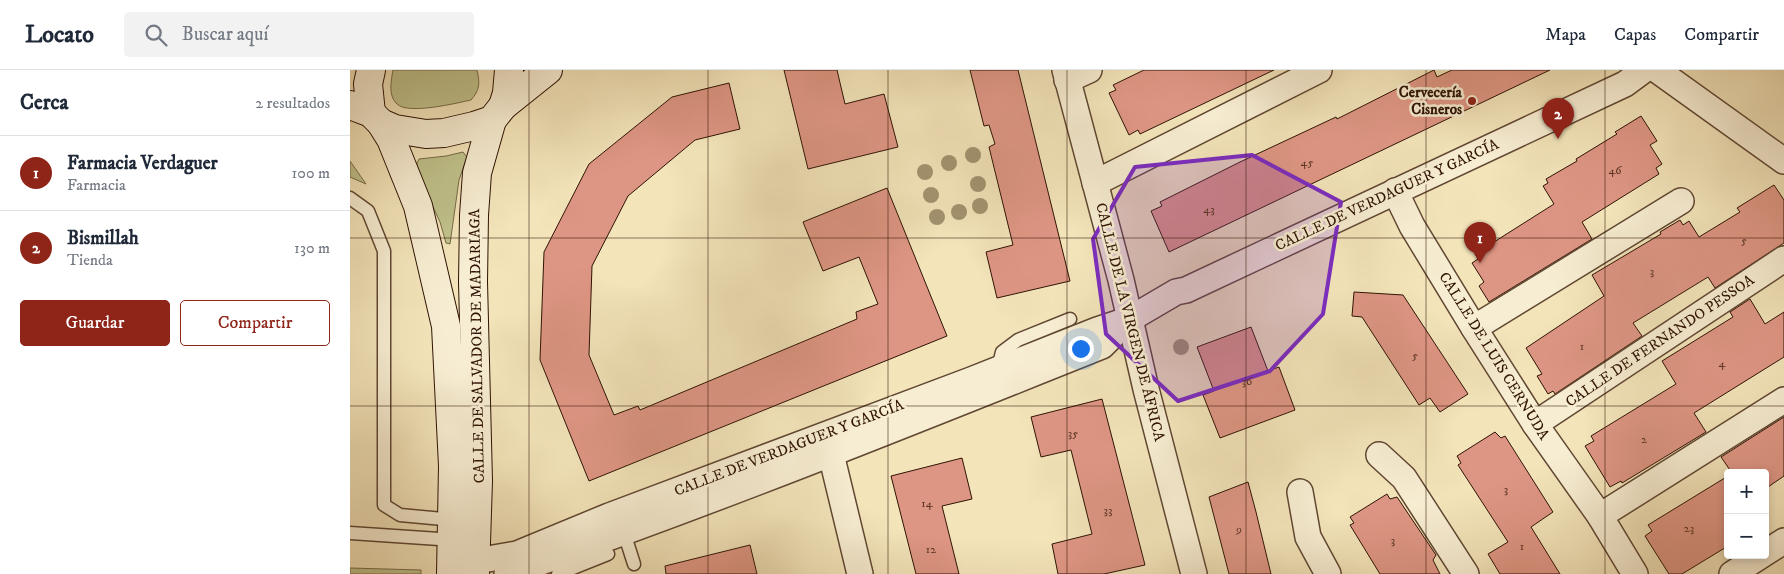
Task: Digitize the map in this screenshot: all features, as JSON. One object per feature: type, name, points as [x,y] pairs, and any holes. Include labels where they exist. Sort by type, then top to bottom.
[{"type":"street","points":[[371,70],[368,84],[367,114],[406,132],[426,134],[458,130],[498,113],[548,70]]},
{"type":"street","name":"CALLE DE SALVADOR DE MADARIAGA","points":[[461,571],[477,530],[478,481],[473,282],[477,174],[507,93],[510,70]]},
{"type":"street","points":[[1094,183],[1319,70]]},
{"type":"street","name":"CALLE DE VERDAGUER Y GARCÍA","points":[[513,573],[610,536],[998,368],[1130,319],[1176,292],[1186,290],[1625,84],[1644,70]]},
{"type":"street","points":[[1657,70],[1784,161]]},
{"type":"street","name":"CALLE DE LA VIRGEN DE ÁFRICA","points":[[1074,73],[1094,183],[1121,280],[1146,389],[1194,574]]},
{"type":"street","name":"CALLE DE SALVADOR DE MADARIAGA","points":[[367,114],[391,139],[418,206],[446,326],[453,466],[452,530],[461,571]]},
{"type":"street","name":"CALLE DE LUIS CERNUDA","points":[[1395,191],[1412,226],[1474,328],[1535,424],[1600,516],[1635,574]]},
{"type":"street","points":[[1474,328],[1681,201]]},
{"type":"street","name":"CALLE DE FERNANDO PESSOA","points":[[1535,424],[1784,259]]},
{"type":"street","name":"CALLE DE VERDAGUER Y GARCÍA","points":[[826,444],[1102,346],[1130,319]]},
{"type":"street","points":[[1600,516],[1784,400]]},
{"type":"street","points":[[826,444],[860,574]]},
{"type":"street","points":[[1379,455],[1404,478],[1466,574]]},
{"type":"street","points":[[1300,492],[1308,538],[1328,574]]},
{"type":"street","name":"CALLE DE VERDAGUER Y GARCÍA","points":[[461,571],[517,554],[610,536]]},
{"type":"street","points":[[1769,550],[1784,541]]},
{"type":"street","points":[[1732,574],[1756,559]]},
{"type":"lane","points":[[350,198],[368,211],[384,250],[384,505],[400,515],[452,530],[477,530]]},
{"type":"lane","points":[[998,368],[1002,352],[1018,340],[1070,319]]},
{"type":"lane","points":[[350,533],[398,535],[452,530],[477,530]]},
{"type":"lane","points":[[558,574],[610,536],[627,542],[634,564]]},
{"type":"highlighted area","points":[[1252,155],[1341,202],[1323,314],[1270,371],[1178,401],[1106,334],[1093,239],[1135,167]]},
{"type":"green space","points":[[393,70],[477,70],[478,86],[471,100],[433,107],[403,107],[397,104],[392,97]]},
{"type":"green space","points":[[463,152],[467,157],[459,180],[450,244],[446,243],[440,222],[417,172],[417,163],[419,159]]},
{"type":"green space","points":[[350,161],[366,184],[350,177]]},
{"type":"green space","points":[[350,568],[421,570],[421,574],[350,574]]},
{"type":"building","points":[[784,70],[837,70],[845,104],[884,94],[898,147],[808,169]]},
{"type":"building","points":[[970,70],[1018,70],[1070,281],[997,298],[986,252],[1013,245],[989,147],[995,144],[989,125],[984,126]]},
{"type":"building","points":[[1144,70],[1274,70],[1140,134],[1138,130],[1129,135],[1109,93],[1116,90],[1113,85]]},
{"type":"building","points":[[1434,70],[1437,77],[1452,70],[1550,70],[1169,252],[1151,211],[1162,206],[1160,202],[1240,162],[1336,117],[1337,119]]},
{"type":"building","points":[[729,83],[740,129],[695,140],[628,196],[592,266],[589,355],[614,415],[638,406],[640,410],[857,319],[856,312],[878,304],[859,257],[823,271],[803,222],[887,188],[947,336],[589,481],[540,360],[544,252],[589,164],[672,97]]},
{"type":"building","points":[[1641,116],[1657,141],[1650,145],[1662,164],[1656,168],[1659,174],[1582,222],[1592,239],[1489,302],[1479,286],[1484,282],[1472,263],[1478,259],[1475,254],[1554,204],[1543,186],[1548,183],[1546,179],[1577,161],[1576,159],[1617,134],[1615,132]]},
{"type":"building","points":[[1774,185],[1784,200],[1784,243],[1715,288],[1708,277],[1633,323],[1642,336],[1555,394],[1553,391],[1548,394],[1537,376],[1542,374],[1526,348],[1604,296],[1592,275],[1661,234],[1660,232],[1680,220],[1683,225],[1689,221],[1699,237],[1740,212],[1737,208]]},
{"type":"building","points":[[1354,292],[1403,295],[1468,394],[1440,412],[1430,398],[1419,405],[1362,317],[1352,316]]},
{"type":"building","points":[[1750,299],[1765,324],[1784,312],[1784,357],[1694,413],[1706,432],[1622,483],[1621,481],[1610,487],[1585,446],[1594,441],[1591,436],[1676,384],[1662,361],[1733,317],[1730,312]]},
{"type":"building","points":[[1251,327],[1268,371],[1279,367],[1295,410],[1220,438],[1203,395],[1214,391],[1197,347]]},
{"type":"building","points":[[1102,399],[1145,565],[1104,574],[1058,574],[1052,544],[1092,534],[1071,450],[1041,457],[1031,417]]},
{"type":"building","points":[[1784,417],[1784,476],[1769,486],[1769,469],[1729,469],[1721,457]]},
{"type":"building","points":[[1495,432],[1501,438],[1505,436],[1553,512],[1531,527],[1560,574],[1500,574],[1488,554],[1508,542],[1458,465],[1461,463],[1457,456]]},
{"type":"building","points":[[962,458],[972,499],[942,506],[959,574],[916,574],[891,476]]},
{"type":"building","points":[[1724,478],[1724,548],[1682,574],[1669,574],[1645,536],[1652,531],[1648,525]]},
{"type":"building","points":[[1248,482],[1271,574],[1229,574],[1209,497]]},
{"type":"building","points":[[1387,494],[1390,499],[1397,497],[1436,555],[1433,560],[1440,574],[1380,574],[1350,525],[1354,523],[1350,517]]},
{"type":"building","points":[[750,545],[757,574],[666,574],[665,566]]},
{"type":"place","name":"Cervecería Cisneros","points":[[1472,101]]},
{"type":"place","name":"Bismillah","points":[[1558,139]]},
{"type":"place","name":"Farmacia Verdaguer","points":[[1480,263]]}]
